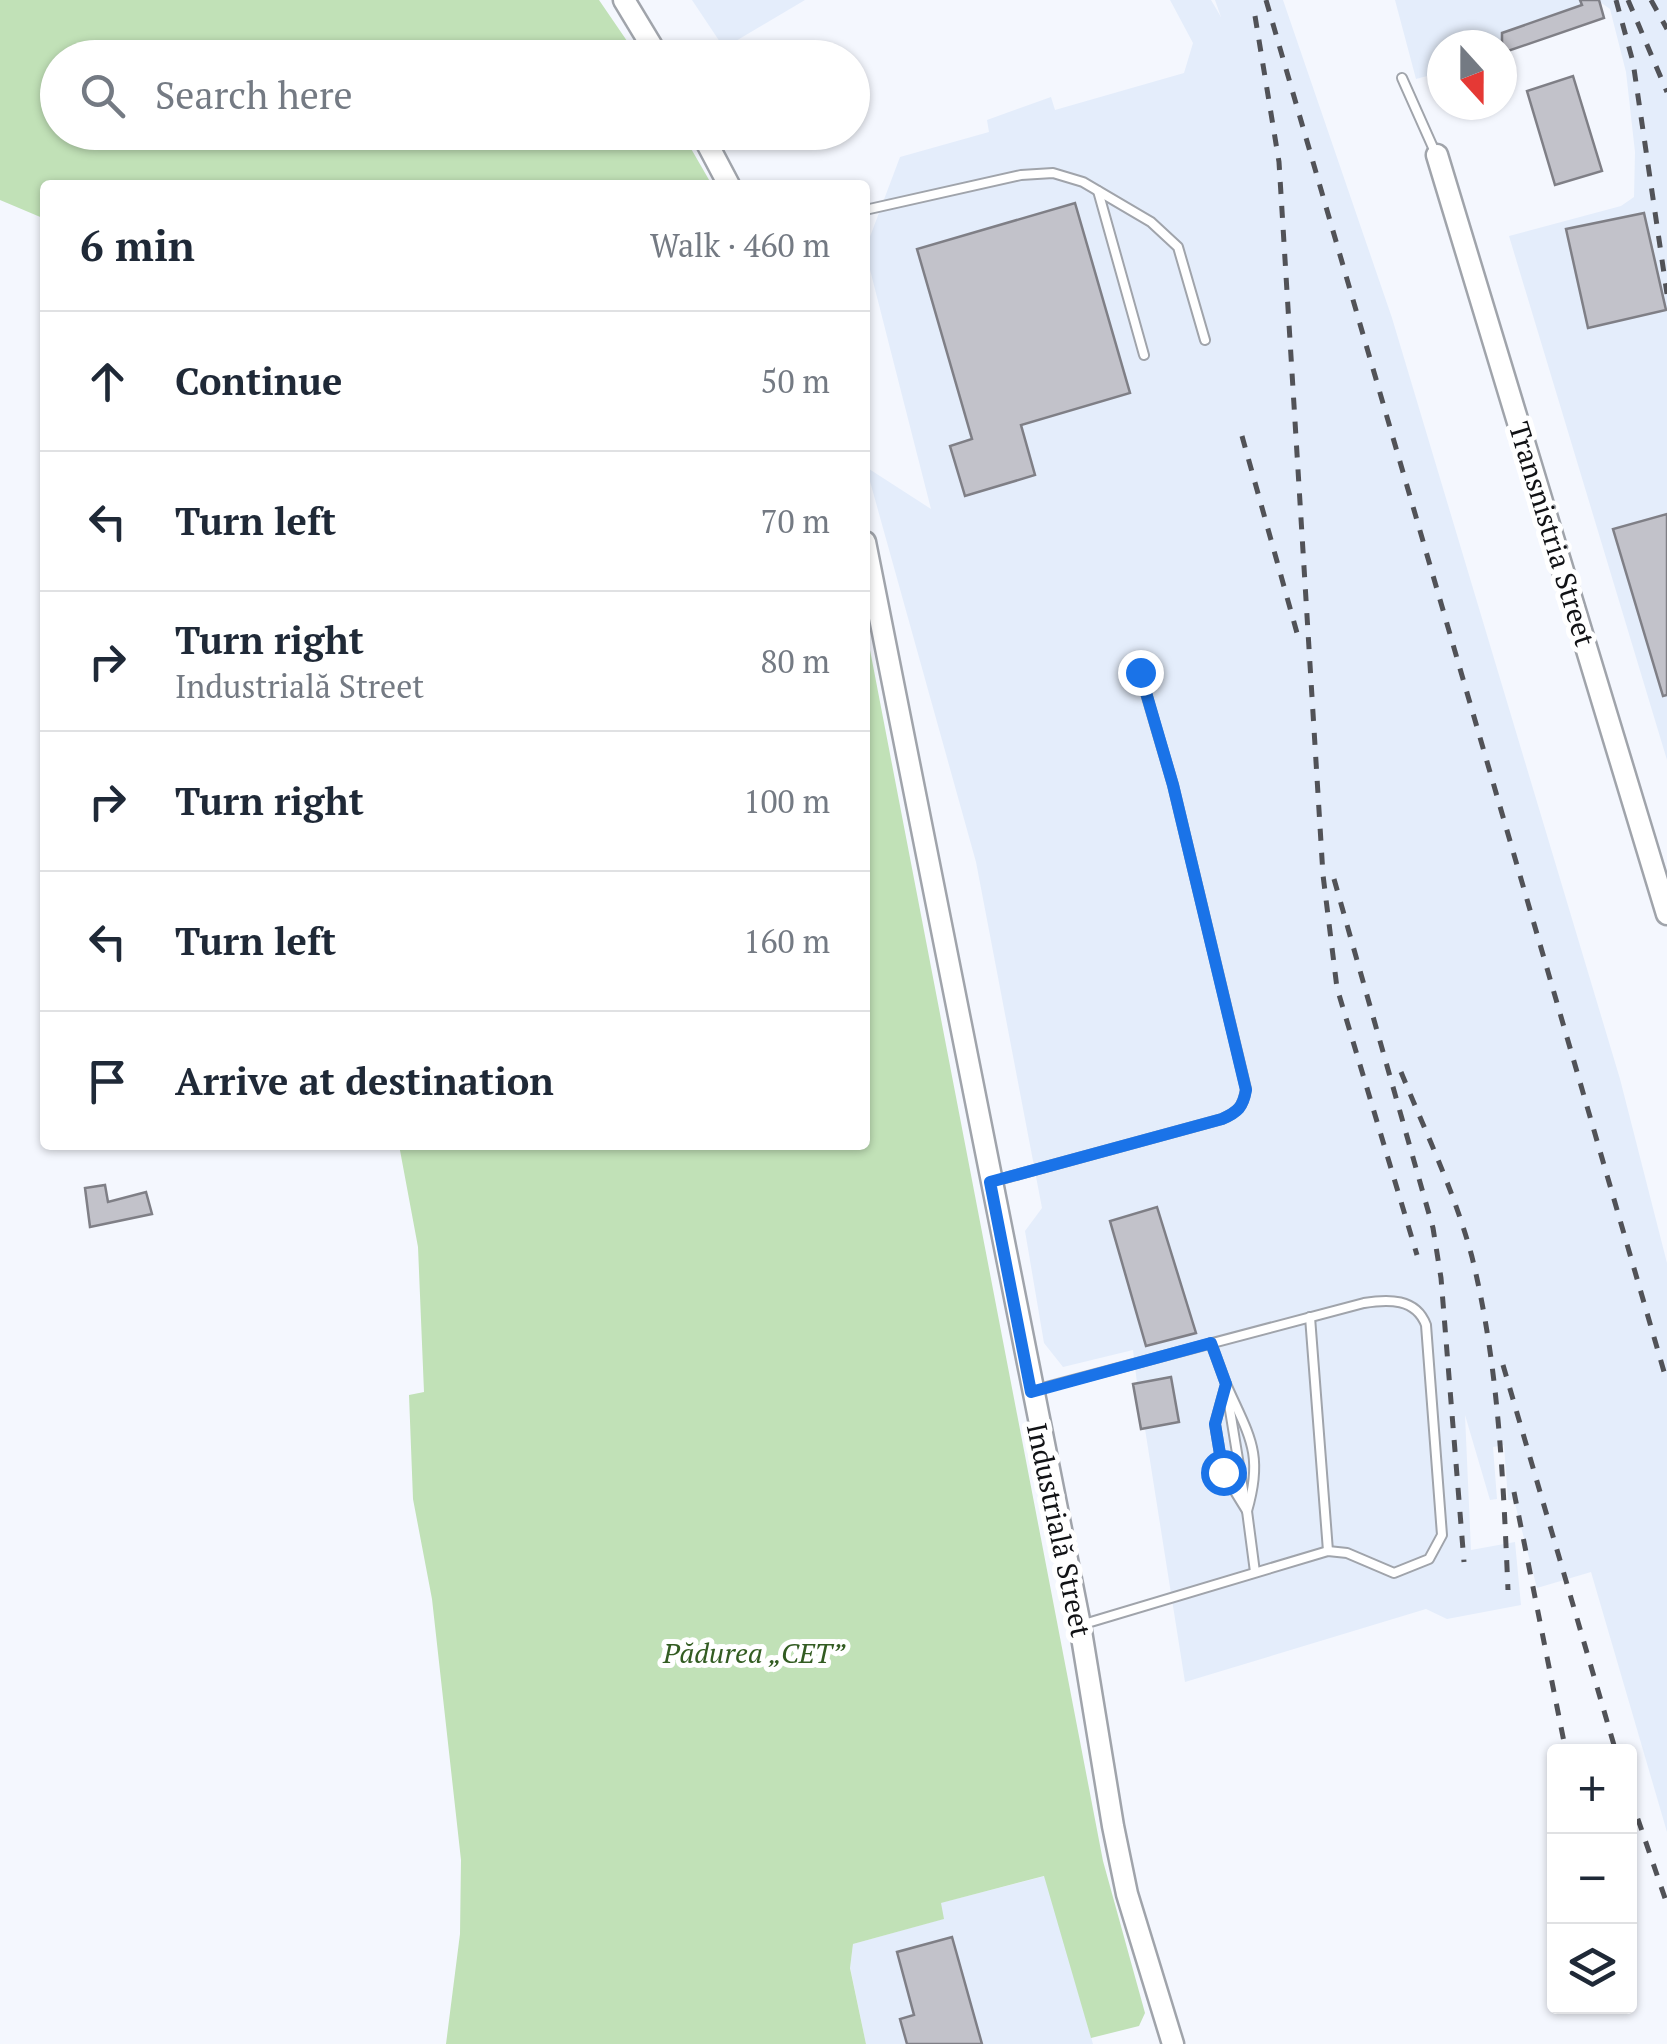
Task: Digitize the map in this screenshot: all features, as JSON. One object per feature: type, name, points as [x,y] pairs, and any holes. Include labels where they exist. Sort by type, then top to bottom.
[{"type":"street","points":[[624,0],[647,40]]},
{"type":"street","points":[[712,150],[727,180]]},
{"type":"street","name":"Transnistria Street","points":[[1437,154],[1667,914]]},
{"type":"street","name":"Industrială Street","points":[[870,568],[1080,1625],[1128,1894],[1173,2044]]},
{"type":"lane","points":[[1402,78],[1437,154]]},
{"type":"lane","points":[[870,209],[1022,175],[1053,173],[1098,191],[1151,222],[1178,246],[1205,340]]},
{"type":"lane","points":[[1098,191],[1144,355]]},
{"type":"lane","points":[[990,1182],[1222,1119],[1240,1110],[1244,1101],[1246,1090],[1184,826],[1140,672]]},
{"type":"lane","points":[[1031,1392],[1364,1302],[1404,1303],[1422,1316],[1429,1353],[1440,1543],[1421,1564],[1394,1573],[1347,1553],[1328,1551],[1080,1625]]},
{"type":"lane","points":[[1310,1317],[1328,1551]]},
{"type":"lane","points":[[1211,1343],[1252,1442],[1258,1474],[1246,1511]]},
{"type":"lane","points":[[1226,1384],[1215,1424],[1223,1472],[1246,1511]]},
{"type":"lane","points":[[1226,1384],[1254,1572]]},
{"type":"shaded area","points":[[692,0],[805,0],[738,40],[719,40]]},
{"type":"shaded area","points":[[1170,0],[1211,0],[1221,17],[1215,0],[1283,0],[1392,318],[1620,1079],[1667,1263],[1667,1832],[1591,1572],[1537,1588],[1514,1500],[1508,1500],[1504,1445],[1493,1447],[1497,1499],[1490,1500],[1465,1415],[1471,1550],[1515,1542],[1521,1605],[1447,1619],[1426,1609],[1185,1682],[1145,1429],[1141,1429],[1133,1384],[1137,1383],[1133,1350],[1063,1367],[1044,1343],[1025,1231],[1042,1208],[976,862],[870,481],[870,470],[931,509],[870,270],[870,237],[900,157],[989,132],[987,120],[1051,97],[1055,110],[1184,73],[1193,43]]},
{"type":"shaded area","points":[[1395,0],[1667,0],[1667,760],[1509,236],[1621,206],[1634,197],[1635,152],[1626,72],[1610,9],[1600,2],[1604,18],[1517,48],[1517,30],[1427,30],[1427,76],[1416,79]]},
{"type":"shaded area","points":[[1045,1876],[1093,2044],[866,2044],[850,1967],[853,1944],[943,1919],[940,1903]]},
{"type":"green space","points":[[0,0],[599,0],[626,40],[40,40],[40,150],[692,150],[709,180],[40,180],[40,217],[0,200]]},
{"type":"green space","name":"Pădurea „CET”","points":[[870,650],[1103,1861],[1145,2013],[1139,2026],[1091,2038],[1044,1876],[941,1903],[944,1919],[853,1944],[850,1968],[866,2044],[446,2044],[460,1934],[461,1860],[432,1599],[413,1499],[409,1395],[424,1392],[418,1247],[400,1150],[870,1150]]},
{"type":"building","points":[[1580,0],[1599,0],[1604,18],[1517,48],[1517,30],[1511,30],[1582,5]]},
{"type":"building","points":[[1573,76],[1602,171],[1555,185],[1527,91]]},
{"type":"building","points":[[1075,203],[1130,393],[1021,425],[1035,475],[965,496],[950,446],[972,439],[917,249]]},
{"type":"building","points":[[1644,213],[1666,310],[1588,328],[1566,229]]},
{"type":"building","points":[[1667,514],[1667,695],[1663,696],[1613,529]]},
{"type":"building","points":[[105,1185],[108,1202],[146,1192],[152,1214],[90,1227],[85,1188]]},
{"type":"building","points":[[1157,1207],[1196,1333],[1146,1346],[1110,1221]]},
{"type":"building","points":[[1171,1377],[1179,1422],[1141,1429],[1133,1384]]},
{"type":"building","points":[[952,1937],[982,2044],[907,2044],[900,2019],[914,2015],[897,1952]]},
{"type":"railway","points":[[1266,0],[1667,1382]]},
{"type":"railway","points":[[1616,0],[1633,62],[1667,294]]},
{"type":"railway","points":[[1628,0],[1667,92]]},
{"type":"railway","points":[[1651,0],[1667,29]]},
{"type":"railway","points":[[1255,16],[1279,162],[1323,875],[1337,988],[1417,1255]]},
{"type":"railway","points":[[1242,436],[1297,633]]},
{"type":"railway","points":[[1334,879],[1433,1228],[1441,1278],[1464,1562]]},
{"type":"railway","points":[[1401,1072],[1457,1210],[1481,1298],[1498,1423],[1508,1590]]},
{"type":"railway","points":[[1503,1365],[1614,1744]]},
{"type":"railway","points":[[1514,1492],[1564,1744]]},
{"type":"railway","points":[[1637,1816],[1667,1904]]},
{"type":"route","points":[[1140,672],[1184,826],[1246,1090],[1244,1101],[1240,1110],[1222,1119],[990,1182],[1031,1392],[1211,1343],[1226,1384],[1215,1424],[1223,1472]]}]
